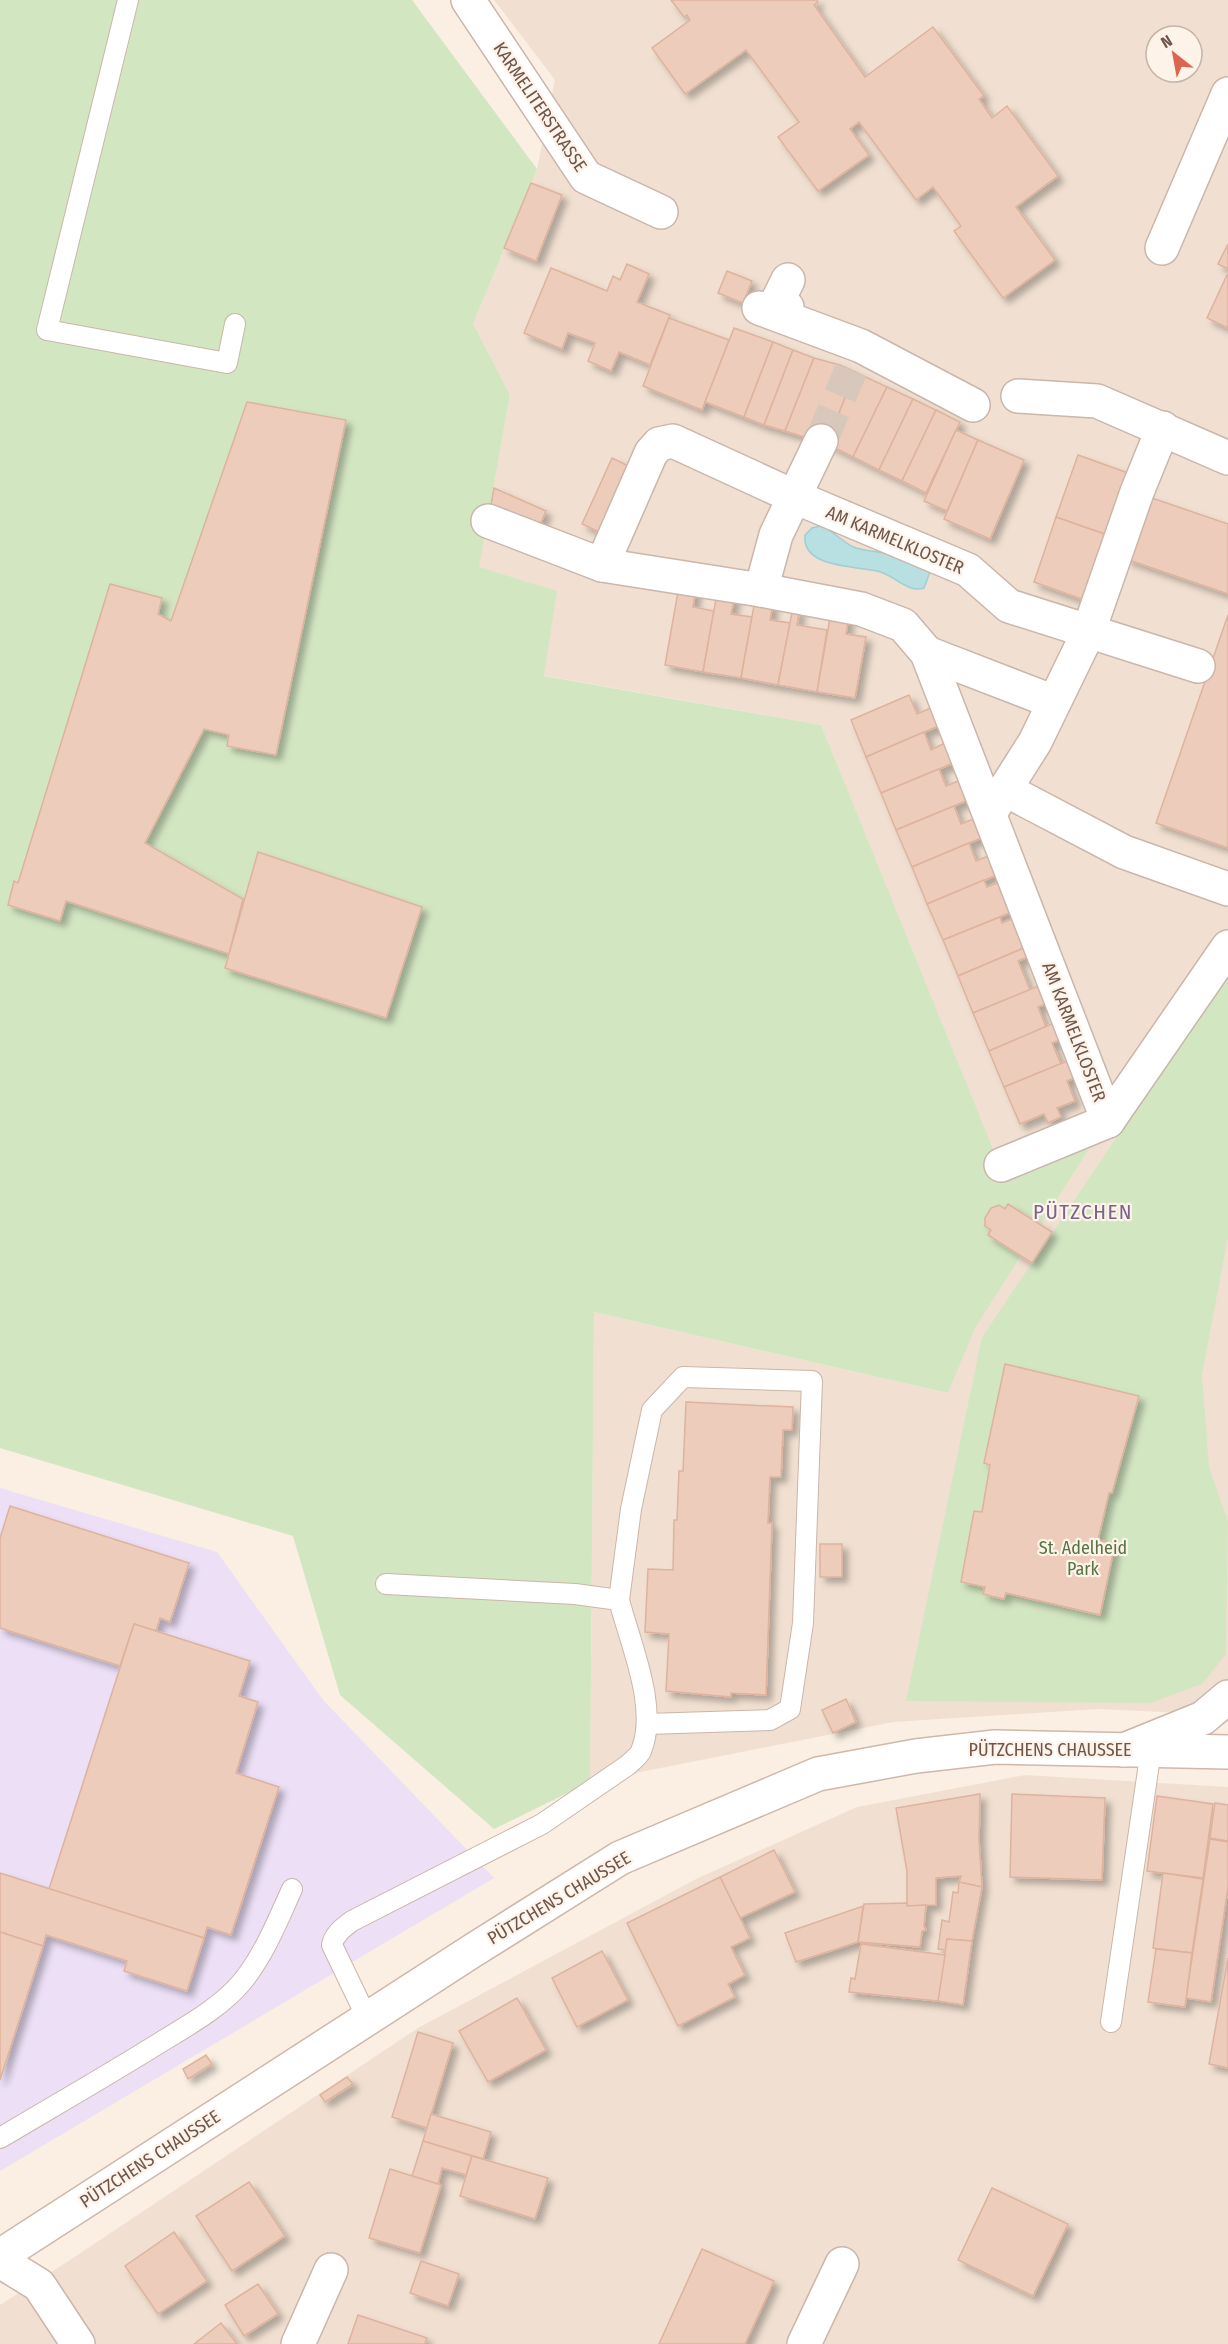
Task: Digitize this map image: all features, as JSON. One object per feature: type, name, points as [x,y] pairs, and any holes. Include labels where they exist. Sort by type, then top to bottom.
[{"type":"street","name":"KARMELITERSTRASSE","points":[[468,0],[586,177],[661,212]]},
{"type":"street","points":[[1162,248],[1228,94]]},
{"type":"street","points":[[785,305],[860,347],[973,405]]},
{"type":"street","points":[[1018,396],[1097,401],[1228,458]]},
{"type":"street","points":[[1163,428],[1137,492],[1088,633],[1035,742],[998,802],[1124,852],[1228,889]]},
{"type":"street","name":"AM KARMELKLOSTER","points":[[602,565],[651,453],[664,441],[673,441],[795,497],[968,570],[1009,606],[1088,633],[1198,666]]},
{"type":"street","points":[[761,590],[776,535],[821,441]]},
{"type":"street","name":"AM KARMELKLOSTER","points":[[488,521],[602,565],[761,590],[861,609],[903,625],[927,653],[998,802],[1108,1121]]},
{"type":"street","name":"AM KARMELKLOSTER","points":[[927,653],[1054,702]]},
{"type":"street","name":"AM KARMELKLOSTER","points":[[1108,1121],[1228,947]]},
{"type":"street","points":[[1001,1165],[1108,1121]]},
{"type":"street","points":[[1138,1750],[1203,1718],[1228,1697]]},
{"type":"street","name":"PÜTZCHENS CHAUSSEE","points":[[0,2256],[368,2018],[621,1858],[818,1774],[916,1756],[995,1747],[1228,1752]]},
{"type":"street","points":[[0,2261],[39,2285],[78,2344]]},
{"type":"street","points":[[804,2344],[842,2264]]},
{"type":"street","points":[[298,2344],[331,2270]]},
{"type":"lane","points":[[128,0],[48,330],[227,363],[235,324]]},
{"type":"lane","points":[[368,2018],[332,1945],[336,1935],[343,1928],[352,1921],[474,1857],[542,1824],[641,1753],[647,1724],[644,1686],[619,1600],[631,1509],[652,1410],[683,1377],[812,1381],[803,1623],[790,1709],[770,1720],[647,1724]]},
{"type":"lane","points":[[386,1584],[575,1594],[619,1600]]},
{"type":"lane","points":[[1111,2022],[1138,1750]]},
{"type":"lane","points":[[0,2138],[119,2068],[193,2022],[221,2001],[242,1982],[268,1940],[292,1889]]},
{"type":"shaded area","points":[[494,0],[1228,0],[1228,1715],[1098,1709],[893,1722],[590,1782],[594,1312],[948,1393],[873,857],[821,725],[461,661],[510,395],[472,324],[537,169],[555,80]]},
{"type":"shaded area","points":[[0,1488],[217,1552],[323,1700],[494,1878],[0,2171]]},
{"type":"shaded area","points":[[1025,1775],[1228,1787],[1228,2344],[0,2344],[0,2305],[418,2028],[698,1878],[857,1807]]},
{"type":"green space","points":[[0,0],[412,0],[537,169],[473,324],[510,395],[479,567],[557,591],[544,676],[821,725],[995,1154],[1092,1144],[975,1328],[948,1393],[594,1312],[590,1782],[494,1829],[340,1695],[293,1536],[0,1448]]},
{"type":"green space","name":"St. Adelheid Park","points":[[1228,972],[1228,1237],[1202,1375],[1209,1467],[1228,1521],[1226,1654],[1202,1684],[1150,1703],[906,1701],[982,1337]]},
{"type":"water","points":[[821,526],[856,548],[896,554],[915,560],[930,572],[924,588],[906,586],[877,571],[820,560],[806,546],[805,535],[812,528]]},
{"type":"building","points":[[671,0],[817,0],[818,2],[814,5],[865,77],[933,27],[984,96],[979,99],[992,118],[1007,106],[1058,176],[1016,207],[1055,260],[1003,298],[954,231],[961,226],[933,187],[916,200],[859,122],[850,129],[869,155],[818,191],[778,137],[799,122],[746,50],[685,94],[652,48],[690,20],[687,15],[684,17]]},
{"type":"building","points":[[531,183],[562,195],[536,261],[504,248]]},
{"type":"building","points":[[1228,244],[1228,269],[1218,264]]},
{"type":"building","points":[[627,264],[649,274],[637,302],[670,315],[650,365],[619,352],[611,371],[588,361],[595,343],[568,333],[562,349],[524,333],[551,268],[607,291],[613,276],[620,280]]},
{"type":"building","points":[[727,271],[752,281],[743,303],[718,293]]},
{"type":"building","points":[[1228,275],[1228,328],[1207,318]]},
{"type":"building","points":[[669,318],[729,340],[702,410],[643,386]]},
{"type":"building","points":[[734,328],[773,342],[744,417],[705,402]]},
{"type":"building","points":[[773,342],[793,350],[764,425],[744,417]]},
{"type":"building","points":[[793,350],[814,358],[785,431],[764,425]]},
{"type":"building","points":[[814,358],[855,372],[827,444],[785,431]]},
{"type":"building","points":[[855,372],[887,387],[853,457],[827,444]]},
{"type":"building","points":[[887,387],[913,399],[879,470],[853,457]]},
{"type":"building","points":[[913,399],[936,410],[902,481],[879,470]]},
{"type":"building","points":[[247,402],[346,420],[276,755],[227,746],[229,735],[204,729],[145,843],[243,899],[229,954],[66,901],[60,921],[8,905],[14,881],[18,883],[110,584],[162,598],[158,614],[171,621]]},
{"type":"building","points":[[936,410],[960,422],[926,493],[902,481]]},
{"type":"building","points":[[956,430],[978,440],[947,511],[924,501]]},
{"type":"building","points":[[978,440],[1024,460],[990,539],[944,519]]},
{"type":"building","points":[[1078,455],[1131,474],[1110,536],[1056,517]]},
{"type":"building","points":[[612,458],[639,471],[610,537],[582,524]]},
{"type":"building","points":[[494,488],[546,511],[535,536],[489,516]]},
{"type":"building","points":[[1146,496],[1228,524],[1228,594],[1126,559]]},
{"type":"building","points":[[1056,517],[1110,536],[1087,601],[1034,582]]},
{"type":"building","points":[[679,586],[696,589],[693,607],[714,611],[703,672],[665,665]]},
{"type":"building","points":[[717,593],[735,596],[731,614],[752,617],[741,678],[703,672]]},
{"type":"building","points":[[755,600],[773,603],[770,620],[790,623],[778,685],[741,678]]},
{"type":"building","points":[[793,607],[800,608],[797,625],[827,630],[817,692],[778,685]]},
{"type":"building","points":[[831,612],[849,615],[846,634],[866,637],[855,698],[817,692]]},
{"type":"building","points":[[1228,615],[1228,848],[1156,823]]},
{"type":"building","points":[[909,695],[917,714],[933,707],[941,725],[866,757],[851,720]]},
{"type":"building","points":[[924,732],[931,750],[947,742],[956,762],[881,793],[866,757]]},
{"type":"building","points":[[939,769],[946,786],[963,779],[971,799],[896,830],[881,793]]},
{"type":"building","points":[[954,806],[961,824],[978,817],[986,836],[912,867],[896,830]]},
{"type":"building","points":[[969,843],[976,861],[993,854],[1002,873],[927,904],[912,867]]},
{"type":"building","points":[[258,852],[422,907],[386,1018],[225,968]]},
{"type":"building","points":[[984,880],[987,887],[1004,880],[1017,910],[943,940],[927,904]]},
{"type":"building","points":[[1019,916],[1031,945],[958,976],[943,940],[1000,917],[1002,923]]},
{"type":"building","points":[[1031,945],[1035,954],[1018,961],[1030,990],[973,1013],[958,976]]},
{"type":"building","points":[[1046,983],[1053,1001],[1038,1007],[1046,1027],[989,1051],[973,1013]]},
{"type":"building","points":[[1061,1020],[1068,1037],[1052,1043],[1061,1064],[1004,1087],[989,1051]]},
{"type":"building","points":[[1077,1057],[1084,1074],[1067,1081],[1075,1101],[1057,1108],[1061,1117],[1048,1123],[1044,1114],[1020,1124],[1004,1087]]},
{"type":"building","points":[[1008,1204],[1052,1232],[1032,1263],[988,1235],[991,1230],[985,1226],[985,1218],[991,1208],[999,1205],[1005,1209]]},
{"type":"building","points":[[1005,1364],[1139,1396],[1112,1493],[1109,1493],[1098,1540],[1115,1544],[1100,1615],[1006,1593],[1004,1599],[983,1594],[985,1587],[961,1582],[974,1511],[982,1512],[990,1465],[984,1463]]},
{"type":"building","points":[[686,1402],[793,1407],[792,1430],[783,1430],[781,1477],[770,1477],[768,1523],[772,1523],[766,1695],[731,1693],[731,1697],[666,1691],[669,1634],[645,1632],[648,1569],[673,1570],[674,1520],[677,1520],[679,1471],[683,1471]]},
{"type":"building","points":[[10,1506],[189,1563],[170,1622],[160,1618],[156,1631],[134,1624],[120,1666],[0,1628],[0,1538]]},
{"type":"building","points":[[820,1544],[842,1544],[842,1577],[820,1577]]},
{"type":"building","points":[[134,1624],[250,1661],[239,1696],[258,1702],[236,1773],[279,1787],[231,1935],[207,1927],[204,1938],[49,1889]]},
{"type":"building","points":[[846,1699],[856,1722],[833,1733],[822,1710]]},
{"type":"building","points":[[980,1794],[979,1840],[982,1887],[959,1882],[961,1876],[936,1878],[936,1905],[907,1906],[907,1871],[896,1808]]},
{"type":"building","points":[[1012,1794],[1105,1798],[1102,1880],[1010,1877]]},
{"type":"building","points":[[1157,1796],[1213,1804],[1203,1878],[1147,1871]]},
{"type":"building","points":[[1215,1803],[1228,1805],[1228,1841],[1210,1838]]},
{"type":"building","points":[[1210,1839],[1228,1842],[1228,1887],[1211,2002],[1186,1998]]},
{"type":"building","points":[[774,1850],[795,1892],[740,1918],[720,1877]]},
{"type":"building","points":[[0,1873],[204,1938],[187,1991],[124,1971],[127,1961],[46,1935],[43,1946],[0,1932]]},
{"type":"building","points":[[1163,1873],[1203,1879],[1192,1953],[1153,1948]]},
{"type":"building","points":[[720,1877],[750,1938],[731,1947],[745,1975],[728,1984],[735,1997],[678,2026],[627,1923]]},
{"type":"building","points":[[959,1882],[982,1887],[972,1941],[947,1939],[946,1950],[938,1949],[942,1920],[949,1922],[953,1892],[958,1893]]},
{"type":"building","points":[[907,1903],[907,1906],[926,1905],[924,1926],[926,1930],[922,1931],[920,1947],[858,1942],[864,1904]]},
{"type":"building","points":[[863,1906],[858,1942],[796,1962],[785,1933]]},
{"type":"building","points":[[0,1932],[43,1946],[0,2080]]},
{"type":"building","points":[[947,1939],[972,1941],[963,2005],[938,2001]]},
{"type":"building","points":[[861,1944],[945,1955],[938,2001],[849,1992],[851,1978],[855,1979]]},
{"type":"building","points":[[1156,1949],[1192,1953],[1185,2007],[1148,2002]]},
{"type":"building","points":[[602,1951],[628,2000],[577,2027],[552,1978]]},
{"type":"building","points":[[1228,1958],[1228,2068],[1209,2064]]},
{"type":"building","points":[[517,1998],[546,2050],[488,2082],[459,2031]]},
{"type":"building","points":[[418,2032],[453,2043],[427,2128],[392,2117]]},
{"type":"building","points":[[206,2055],[212,2064],[188,2079],[183,2069]]},
{"type":"building","points":[[347,2077],[353,2084],[325,2102],[320,2095]]},
{"type":"building","points":[[431,2114],[491,2132],[483,2159],[423,2141]]},
{"type":"building","points":[[423,2141],[472,2156],[466,2175],[442,2168],[438,2184],[412,2176]]},
{"type":"building","points":[[472,2156],[548,2178],[535,2219],[460,2196]]},
{"type":"building","points":[[390,2169],[441,2185],[420,2253],[369,2238]]},
{"type":"building","points":[[249,2182],[285,2236],[232,2271],[196,2216]]},
{"type":"building","points":[[992,2188],[1068,2224],[1033,2296],[958,2260]]},
{"type":"building","points":[[174,2232],[207,2281],[158,2314],[125,2266]]},
{"type":"building","points":[[702,2249],[774,2281],[745,2344],[659,2344]]},
{"type":"building","points":[[421,2261],[459,2274],[448,2306],[410,2293]]},
{"type":"building","points":[[258,2284],[278,2314],[244,2336],[225,2305]]},
{"type":"building","points":[[358,2315],[427,2338],[425,2344],[348,2344]]},
{"type":"building","points":[[221,2323],[237,2344],[194,2344]]},
{"type":"tunnel","points":[[821,441],[851,370]]},
{"type":"district","name":"PÜTZCHEN","points":[[1083,1212]]}]
